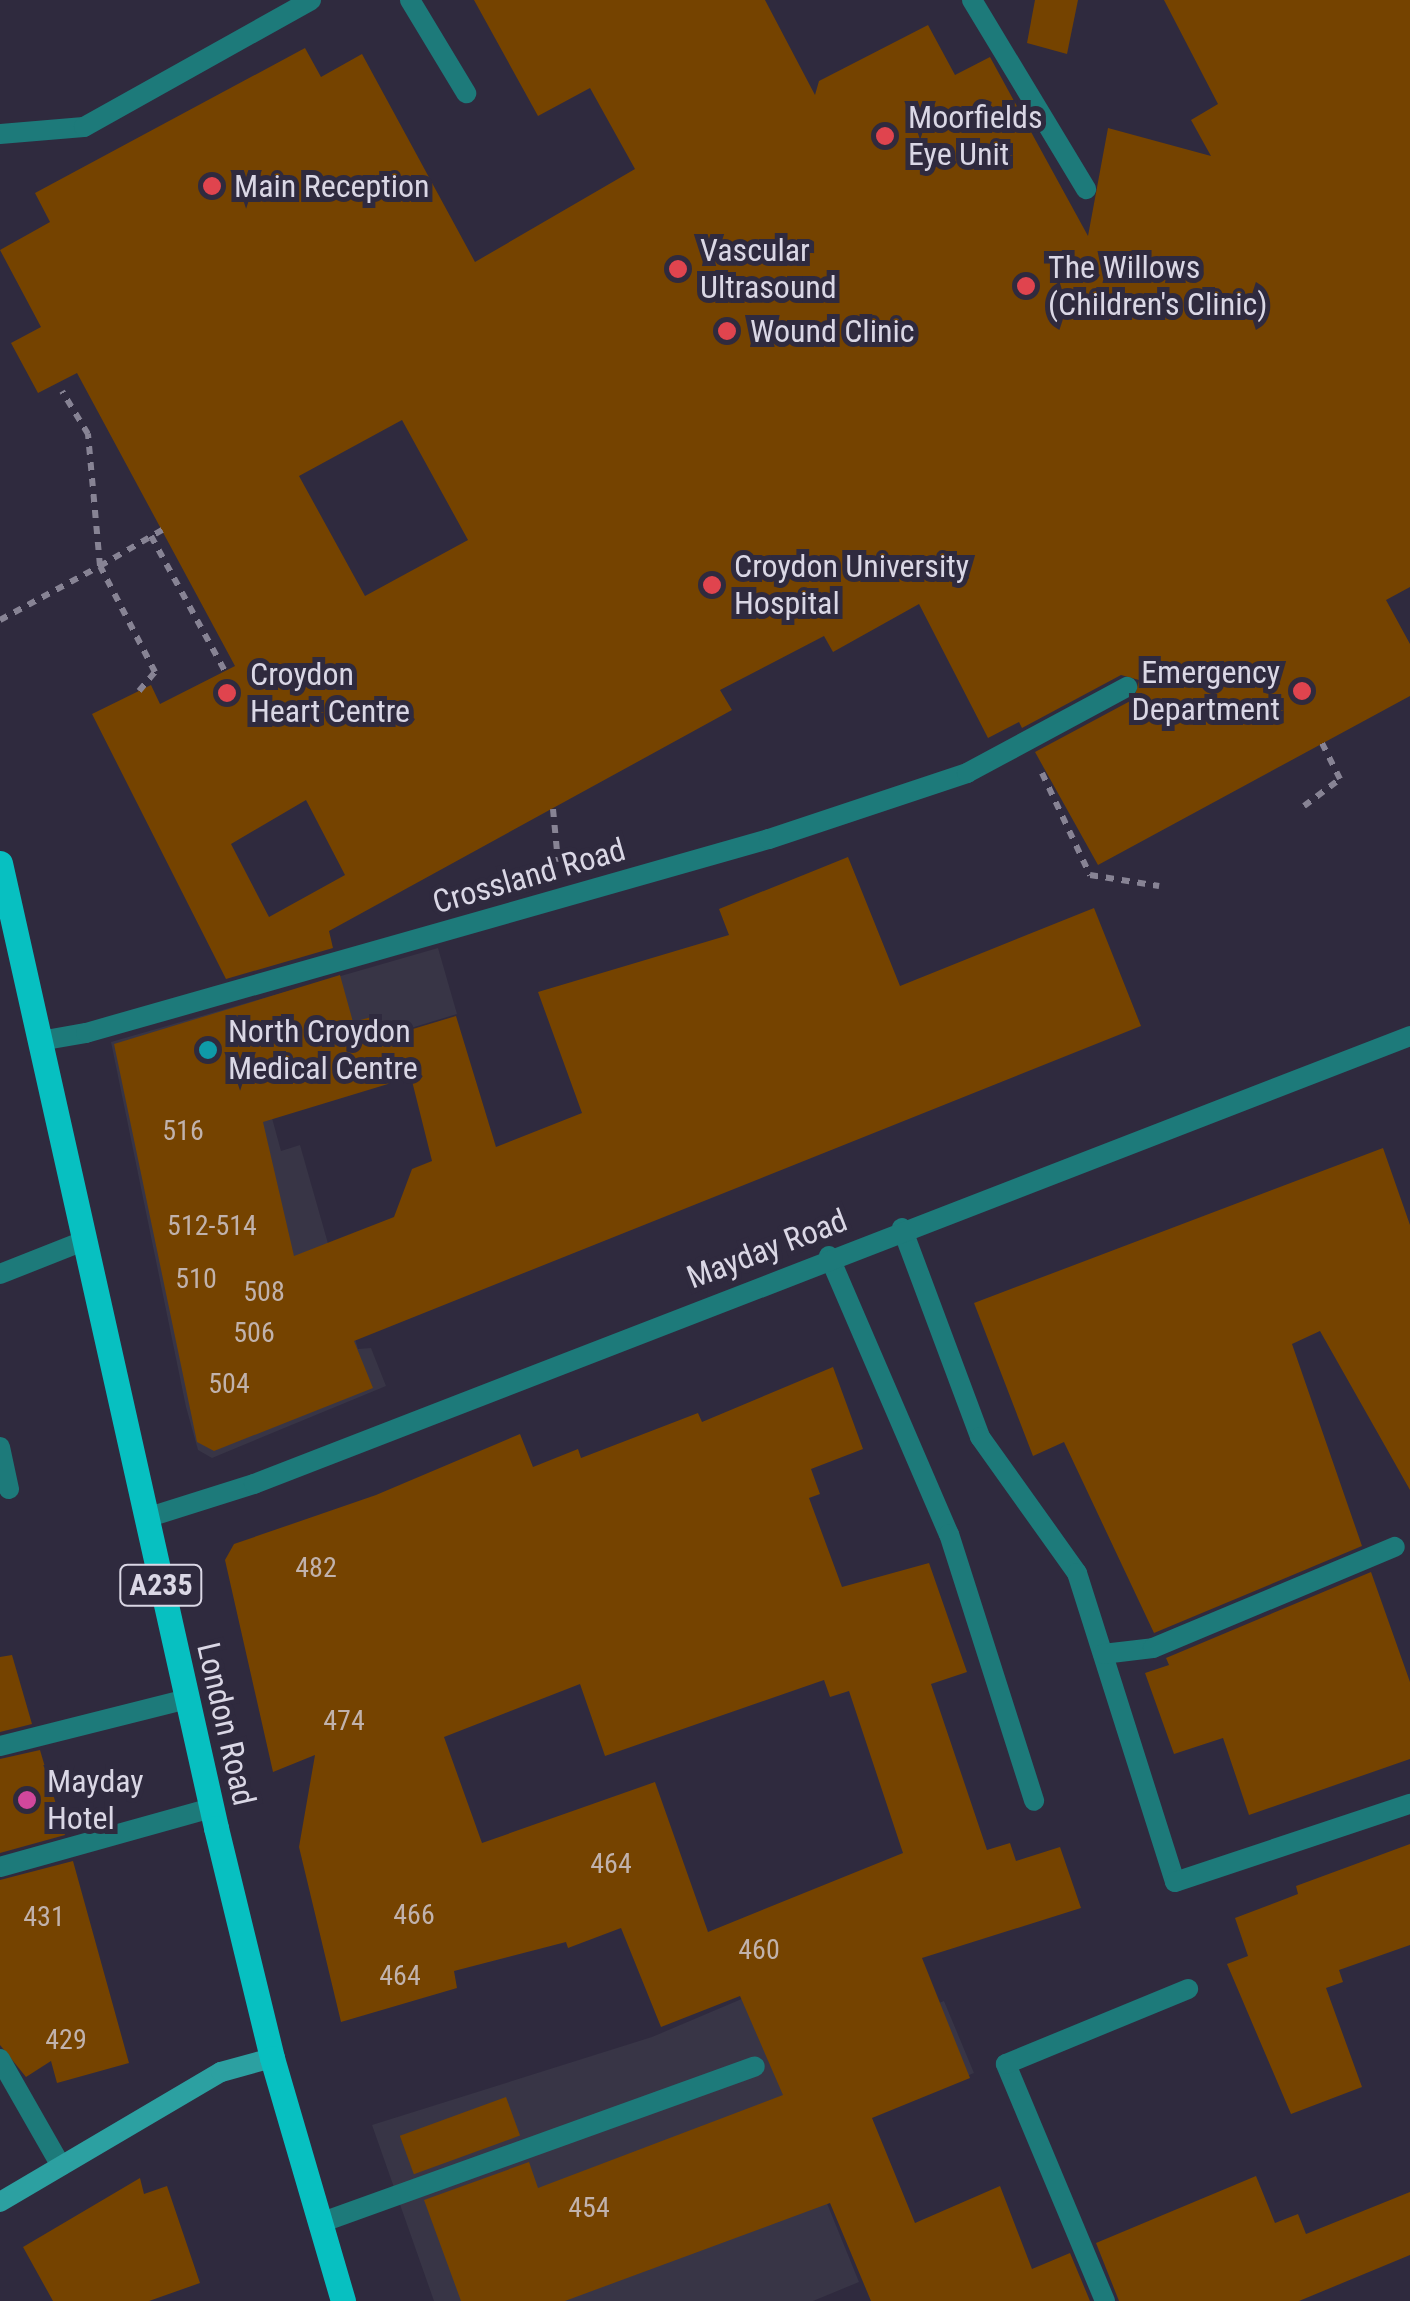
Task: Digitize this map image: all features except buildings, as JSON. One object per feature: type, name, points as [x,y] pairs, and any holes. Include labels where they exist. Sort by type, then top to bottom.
[{"type":"main road","name":"London Road","points":[[0,863],[6,912],[40,1040],[82,1242],[212,1808],[272,2058],[344,2301]]},
{"type":"street","points":[[0,134],[84,127],[311,0]]},
{"type":"street","points":[[410,0],[466,93]]},
{"type":"street","points":[[972,0],[1086,188]]},
{"type":"street","name":"Crossland Road","points":[[40,1040],[86,1033],[769,839],[1021,747],[1127,688]]},
{"type":"street","name":"Mayday Road","points":[[146,1518],[254,1484],[829,1256],[1410,1036]]},
{"type":"street","points":[[902,1228],[980,1437],[1078,1574],[1175,1882],[1410,1804]]},
{"type":"street","points":[[0,1274],[82,1242]]},
{"type":"street","points":[[829,1256],[949,1534],[1034,1801]]},
{"type":"street","points":[[0,1447],[9,1489]]},
{"type":"street","points":[[1103,1654],[1153,1648],[1395,1547]]},
{"type":"street","points":[[0,1746],[187,1699]]},
{"type":"street","points":[[0,1867],[212,1808]]},
{"type":"street","points":[[1104,2301],[1006,2064],[1188,1989]]},
{"type":"street","points":[[0,2058],[61,2166]]},
{"type":"street","points":[[0,2202],[222,2072],[272,2058]]},
{"type":"street","points":[[320,2223],[755,2066]]},
{"type":"path","points":[[62,391],[88,434],[100,566],[156,672],[139,691]]},
{"type":"path","points":[[0,620],[162,530]]},
{"type":"path","points":[[152,536],[226,671]]},
{"type":"path","points":[[1304,806],[1340,779],[1322,744]]},
{"type":"path","points":[[1021,747],[1049,779],[1090,874],[1159,886]]},
{"type":"path","points":[[553,810],[568,896]]},
{"type":"shaded area","points":[[438,948],[457,1014],[260,1074],[281,1151],[300,1145],[358,1349],[371,1348],[386,1386],[212,1458],[198,1450],[186,1407],[111,1042]]},
{"type":"shaded area","points":[[893,1935],[920,2010],[944,2001],[974,2073],[802,2142],[859,2282],[813,2301],[434,2301],[372,2125],[652,2037]]},
{"type":"place","name":"Moorfields Eye Unit","points":[[885,136]]},
{"type":"place","name":"Main Reception","points":[[212,186]]},
{"type":"place","name":"Vascular Ultrasound","points":[[678,269]]},
{"type":"place","name":"The Willows (Children's Clinic)","points":[[1026,286]]},
{"type":"place","name":"Wound Clinic","points":[[727,331]]},
{"type":"place","name":"Croydon University Hospital","points":[[712,585]]},
{"type":"place","name":"Emergency Department","points":[[1302,691]]},
{"type":"place","name":"Croydon Heart Centre","points":[[227,693]]},
{"type":"place","name":"North Croydon Medical Centre","points":[[208,1050]]},
{"type":"place","name":"Mayday Hotel","points":[[27,1800]]}]
